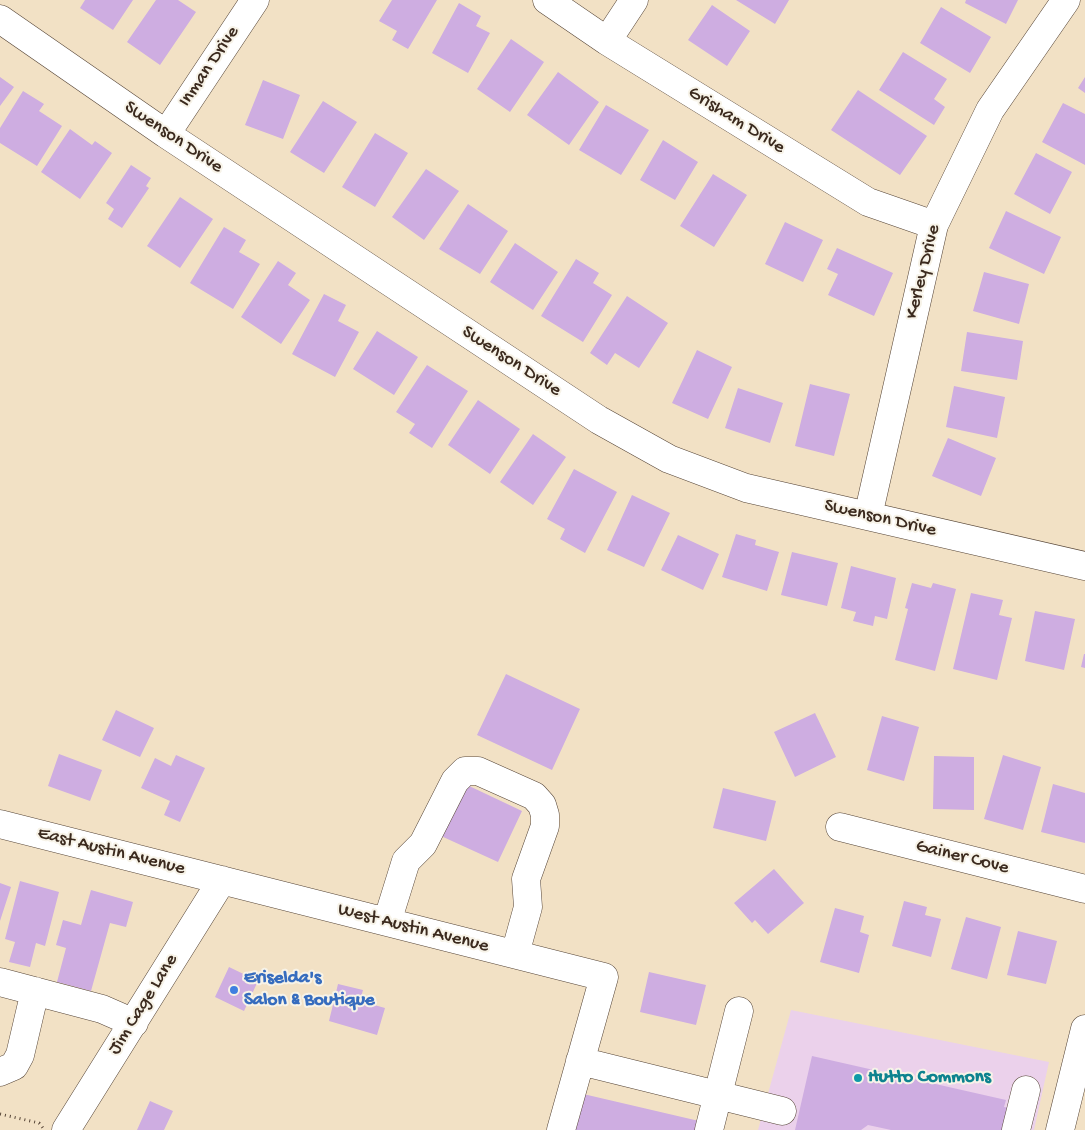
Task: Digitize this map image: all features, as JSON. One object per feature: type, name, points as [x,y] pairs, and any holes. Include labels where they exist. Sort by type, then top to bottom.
[{"type":"street","name":"Inman Drive","points":[[166,134],[255,0]]},
{"type":"street","name":"Grisham Drive","points":[[547,0],[607,41],[868,202],[934,225]]},
{"type":"street","points":[[607,41],[634,0]]},
{"type":"street","name":"Kerley Drive","points":[[868,516],[934,225],[990,110],[1066,0]]},
{"type":"street","name":"Swenson Drive","points":[[0,19],[166,134],[599,420],[668,459],[746,488],[1085,566]]},
{"type":"street","points":[[387,922],[406,861],[423,844],[455,781],[465,771],[478,771],[534,796],[542,805],[545,815],[545,826],[526,879],[528,907],[515,954]]},
{"type":"street","name":"East Austin Avenue","points":[[0,824],[222,880]]},
{"type":"street","name":"Gainer Cove","points":[[840,827],[1085,889]]},
{"type":"street","name":"West Austin Avenue","points":[[222,880],[604,977],[580,1061]]},
{"type":"street","name":"Jim Cage Lane","points":[[66,1130],[222,880]]},
{"type":"street","points":[[0,982],[102,1009],[134,1023]]},
{"type":"street","points":[[0,1072],[14,1066],[20,1055],[35,991]]},
{"type":"street","points":[[710,1130],[739,1012]]},
{"type":"street","points":[[1060,1130],[1085,1029]]},
{"type":"street","points":[[561,1130],[580,1061],[782,1111]]},
{"type":"street","points":[[1016,1130],[1026,1090]]},
{"type":"path","points":[[0,1114],[39,1124],[46,1130]]},
{"type":"shaded area","name":"Hutto Commons","points":[[791,1010],[1049,1062],[1034,1130],[758,1130]]},
{"type":"building","points":[[85,0],[133,0],[113,30],[80,8]]},
{"type":"building","points":[[156,0],[178,0],[196,12],[160,65],[127,42]]},
{"type":"building","points":[[392,0],[437,0],[408,49],[392,40],[397,31],[379,21]]},
{"type":"building","points":[[736,0],[789,0],[775,24]]},
{"type":"building","points":[[966,0],[1018,0],[1006,24],[965,3]]},
{"type":"building","points":[[459,3],[481,16],[476,26],[490,33],[468,73],[432,53]]},
{"type":"building","points":[[712,5],[750,31],[727,66],[688,40]]},
{"type":"building","points":[[941,7],[991,37],[970,73],[920,43]]},
{"type":"building","points":[[511,39],[544,62],[510,112],[477,89]]},
{"type":"building","points":[[903,52],[947,79],[934,99],[945,107],[934,125],[879,90]]},
{"type":"building","points":[[558,72],[599,102],[569,145],[527,115]]},
{"type":"building","points":[[0,77],[14,87],[0,106]]},
{"type":"building","points":[[1085,77],[1085,93],[1078,88]]},
{"type":"building","points":[[263,80],[300,95],[283,139],[245,125]]},
{"type":"building","points":[[858,90],[927,136],[900,175],[831,130]]},
{"type":"building","points":[[23,91],[44,104],[39,111],[62,126],[37,166],[0,143],[0,128]]},
{"type":"building","points":[[323,101],[357,122],[324,173],[290,152]]},
{"type":"building","points":[[1063,103],[1085,114],[1085,165],[1042,142]]},
{"type":"building","points":[[606,105],[649,130],[621,175],[579,150]]},
{"type":"building","points":[[70,129],[92,145],[95,141],[112,153],[80,199],[41,172]]},
{"type":"building","points":[[375,133],[408,153],[375,207],[342,187]]},
{"type":"building","points":[[663,140],[698,162],[675,200],[640,180]]},
{"type":"building","points":[[1036,153],[1072,172],[1050,214],[1014,194]]},
{"type":"building","points":[[131,165],[151,178],[146,186],[149,188],[122,228],[108,219],[114,209],[106,203]]},
{"type":"building","points":[[426,169],[459,191],[424,240],[392,217]]},
{"type":"building","points":[[713,174],[747,195],[714,247],[680,226]]},
{"type":"building","points":[[180,197],[213,219],[180,268],[147,246]]},
{"type":"building","points":[[468,204],[508,231],[480,274],[439,249]]},
{"type":"building","points":[[1006,211],[1061,237],[1044,274],[989,248]]},
{"type":"building","points":[[785,222],[823,240],[803,282],[765,264]]},
{"type":"building","points":[[224,227],[246,240],[239,252],[260,264],[233,309],[190,283]]},
{"type":"building","points":[[515,243],[558,272],[533,310],[490,282]]},
{"type":"building","points":[[837,248],[893,273],[874,316],[828,295],[838,274],[827,269]]},
{"type":"building","points":[[576,259],[599,273],[593,283],[612,295],[583,342],[541,316]]},
{"type":"building","points":[[278,261],[296,273],[288,285],[310,300],[281,344],[241,317]]},
{"type":"building","points":[[984,272],[1029,284],[1019,324],[973,311]]},
{"type":"building","points":[[324,294],[346,305],[338,321],[359,332],[335,377],[292,354]]},
{"type":"building","points":[[627,296],[668,323],[639,368],[615,353],[607,365],[590,353]]},
{"type":"building","points":[[377,331],[418,357],[394,395],[353,369]]},
{"type":"building","points":[[967,332],[1023,341],[1017,380],[961,371]]},
{"type":"building","points":[[697,350],[732,367],[708,419],[672,403]]},
{"type":"building","points":[[427,365],[468,391],[432,448],[409,433],[415,424],[396,412]]},
{"type":"building","points":[[810,384],[850,394],[834,456],[795,446]]},
{"type":"building","points":[[954,386],[1005,397],[997,438],[946,427]]},
{"type":"building","points":[[738,388],[783,403],[770,443],[725,428]]},
{"type":"building","points":[[478,400],[520,429],[490,474],[448,445]]},
{"type":"building","points":[[533,434],[566,457],[533,505],[500,482]]},
{"type":"building","points":[[948,438],[996,458],[981,496],[932,476]]},
{"type":"building","points":[[574,469],[617,492],[585,553],[560,539],[565,529],[547,519]]},
{"type":"building","points":[[632,495],[670,513],[644,567],[607,550]]},
{"type":"building","points":[[736,534],[756,540],[755,545],[779,552],[767,591],[722,577]]},
{"type":"building","points":[[678,535],[719,554],[703,590],[661,570]]},
{"type":"building","points":[[792,552],[838,563],[827,606],[781,595]]},
{"type":"building","points":[[851,566],[896,578],[887,619],[875,616],[873,626],[853,621],[856,612],[841,608]]},
{"type":"building","points":[[912,583],[931,588],[933,583],[956,589],[935,671],[895,660],[908,609],[905,608]]},
{"type":"building","points":[[971,593],[1003,600],[999,615],[1012,618],[997,680],[953,669]]},
{"type":"building","points":[[1035,611],[1075,619],[1064,670],[1025,661]]},
{"type":"building","points":[[1085,654],[1085,668],[1081,667]]},
{"type":"building","points":[[506,674],[580,709],[552,770],[477,735]]},
{"type":"building","points":[[116,710],[154,728],[140,757],[102,740]]},
{"type":"building","points":[[815,713],[836,757],[795,777],[774,732]]},
{"type":"building","points":[[882,716],[919,727],[904,781],[867,770]]},
{"type":"building","points":[[59,754],[102,770],[90,801],[48,786]]},
{"type":"building","points":[[176,755],[205,768],[180,822],[164,815],[170,801],[141,788],[155,758],[171,766]]},
{"type":"building","points":[[1003,755],[1041,767],[1023,830],[984,819]]},
{"type":"building","points":[[934,756],[974,757],[974,810],[933,809]]},
{"type":"building","points":[[465,784],[522,811],[498,862],[441,836]]},
{"type":"building","points":[[1053,784],[1085,793],[1085,843],[1041,832]]},
{"type":"building","points":[[723,788],[776,801],[766,841],[713,828]]},
{"type":"building","points":[[774,869],[804,903],[768,934],[755,920],[752,923],[734,903]]},
{"type":"building","points":[[20,881],[59,892],[45,946],[36,943],[30,967],[9,962],[15,942],[5,939]]},
{"type":"building","points":[[0,883],[11,887],[0,921]]},
{"type":"building","points":[[91,890],[133,902],[126,927],[110,923],[91,991],[57,982],[66,948],[56,945],[63,920],[81,925]]},
{"type":"building","points":[[904,901],[927,907],[925,915],[941,919],[931,957],[892,946]]},
{"type":"building","points":[[835,908],[864,916],[860,932],[869,935],[859,973],[820,962]]},
{"type":"building","points":[[966,917],[1001,927],[987,979],[951,969]]},
{"type":"building","points":[[1018,931],[1057,941],[1046,984],[1007,975]]},
{"type":"building","points":[[229,967],[258,981],[244,1011],[215,997]]},
{"type":"building","points":[[649,972],[706,985],[696,1025],[640,1012]]},
{"type":"building","points":[[338,984],[363,990],[360,1001],[385,1008],[377,1035],[329,1021]]},
{"type":"building","name":"Hutto Commons","points":[[812,1056],[1006,1100],[1004,1107],[1029,1112],[1025,1130],[891,1130],[868,1125],[861,1130],[795,1130]]},
{"type":"building","points":[[579,1093],[699,1121],[697,1130],[570,1130]]},
{"type":"building","points":[[150,1101],[173,1111],[164,1130],[137,1130]]},
{"type":"place","name":"Eriselda's Salon & Boutique","points":[[234,990]]},
{"type":"place","name":"Hutto Commons","points":[[858,1078]]}]
